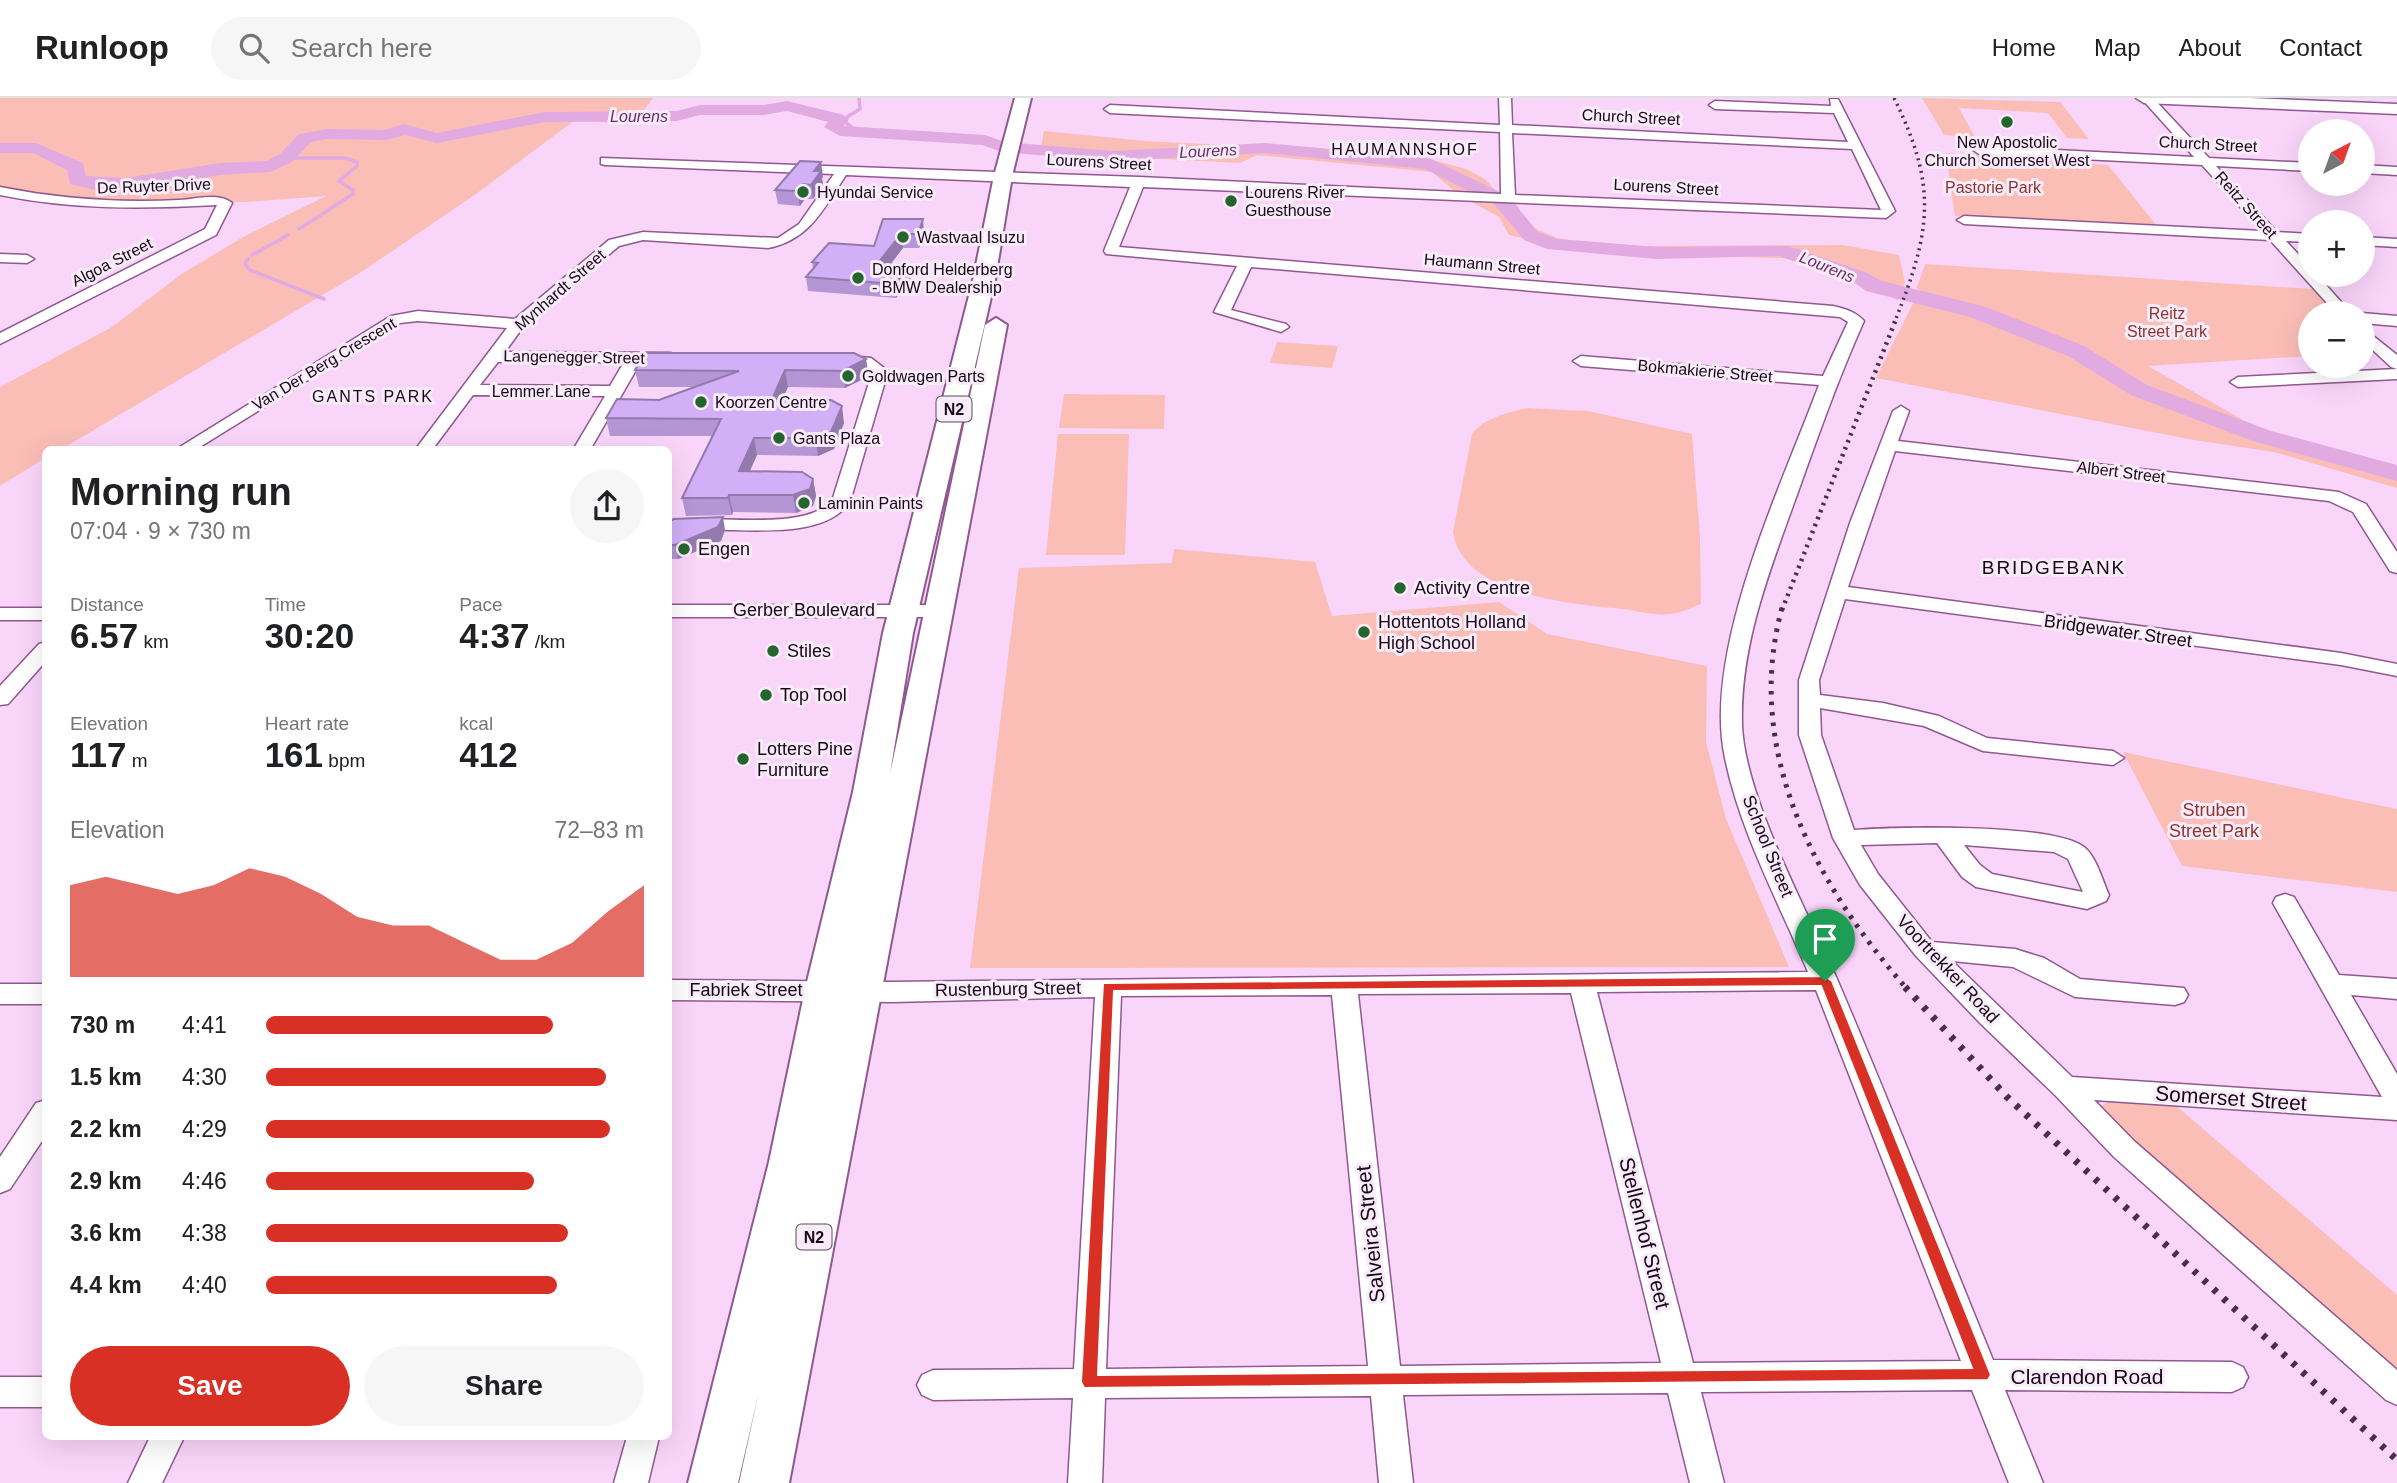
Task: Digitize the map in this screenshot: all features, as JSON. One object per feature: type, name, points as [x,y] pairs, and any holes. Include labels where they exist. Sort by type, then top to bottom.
[{"type":"highway","name":"N2","points":[[922,611],[1021,205],[1019,172],[1012,141],[1023,98]]},
{"type":"highway","points":[[1036,122],[1041,98]]},
{"type":"highway","name":"N2","points":[[764,1483],[843,991],[922,611],[984,280],[1019,172]]},
{"type":"highway","name":"N2","points":[[713,1483],[790,1162],[843,991]]},
{"type":"main road","points":[[2146,98],[2318,102],[2397,109]]},
{"type":"street","points":[[1209,113],[1216,98]]},
{"type":"street","points":[[1503,197],[1507,128],[1505,98]]},
{"type":"street","name":"Reitz Street","points":[[2146,98],[2333,301]]},
{"type":"street","points":[[1715,105],[1837,106],[1856,146]]},
{"type":"street","name":"Church Street","points":[[1110,109],[1856,146]]},
{"type":"street","name":"Lourens Street","points":[[605,161],[843,170],[1019,172],[1139,181],[1886,214],[1888,211],[1856,146]]},
{"type":"street","name":"Church Street","points":[[1979,150],[2298,166]]},
{"type":"street","name":"Mynhardt Street","points":[[426,446],[518,324],[618,240],[643,236],[779,243],[792,238],[821,207],[822,199],[843,170]]},
{"type":"street","points":[[2375,170],[2397,171]]},
{"type":"street","name":"Haumann Street","points":[[1139,181],[1111,251],[1816,309],[1849,315]]},
{"type":"street","name":"De Ruyter Drive","points":[[0,191],[58,203],[101,207],[148,207],[217,201],[225,203]]},
{"type":"street","name":"Algoa Street","points":[[1,338],[211,232],[225,203]]},
{"type":"street","points":[[1964,220],[2298,237]]},
{"type":"street","points":[[2375,242],[2397,243]]},
{"type":"street","points":[[0,258],[27,259]]},
{"type":"street","points":[[1246,262],[1222,312],[1228,316],[1281,327]]},
{"type":"street","name":"School Street","points":[[1849,315],[1856,321],[1829,381],[1749,601],[1735,666],[1731,725],[1736,759],[1756,822],[1825,981],[2026,1483]]},
{"type":"street","name":"Van Der Berg Crescent","points":[[190,446],[396,319],[424,316],[518,324]]},
{"type":"street","points":[[2375,319],[2397,321]]},
{"type":"street","points":[[2375,343],[2397,364]]},
{"type":"street","name":"Langenegger Street","points":[[492,357],[686,358]]},
{"type":"street","points":[[583,446],[635,358]]},
{"type":"street","points":[[672,526],[691,522],[801,523],[817,520],[836,511],[880,371],[865,361],[816,360]]},
{"type":"street","name":"Bokmakierie Street","points":[[1581,361],[1829,381]]},
{"type":"street","points":[[2238,382],[2397,374]]},
{"type":"street","name":"Lemmer Lane","points":[[467,390],[616,391]]},
{"type":"street","name":"Voortrekker Road","points":[[1901,411],[1859,523],[1809,680],[1810,735],[1845,838],[1869,879],[1925,950],[1990,1017],[2066,1087],[2124,1149],[2397,1390]]},
{"type":"street","name":"Albert Street","points":[[1889,445],[2319,494],[2351,502],[2360,508],[2397,567]]},
{"type":"street","name":"Bridgewater Street","points":[[1838,592],[2394,668]]},
{"type":"street","name":"Gerber Boulevard","points":[[672,611],[922,611]]},
{"type":"street","points":[[0,614],[42,614]]},
{"type":"street","points":[[0,699],[42,652]]},
{"type":"street","points":[[1808,701],[1931,721],[1983,744],[2113,758]]},
{"type":"street","points":[[1845,838],[1944,836],[2067,846],[2078,854],[2097,895],[2087,901],[1985,881],[1971,871],[1944,836]]},
{"type":"street","points":[[2285,903],[2397,1099]]},
{"type":"street","points":[[1925,950],[2026,961],[2076,988],[2175,995]]},
{"type":"street","name":"Rustenburg Street","points":[[843,991],[1825,981]]},
{"type":"street","name":"Stellenhof Street","points":[[1582,983],[1707,1483]]},
{"type":"street","points":[[2331,984],[2397,989]]},
{"type":"street","name":"Salveira Street","points":[[1344,986],[1396,1483]]},
{"type":"street","points":[[1085,1483],[1108,987]]},
{"type":"street","name":"Fabriek Street","points":[[672,990],[843,991]]},
{"type":"street","points":[[0,994],[42,994]]},
{"type":"street","name":"Somerset Street","points":[[2066,1087],[2397,1109]]},
{"type":"street","points":[[0,1181],[42,1117]]},
{"type":"street","name":"Clarendon Road","points":[[933,1385],[1983,1375],[2232,1377]]},
{"type":"street","points":[[0,1392],[42,1392]]},
{"type":"street","points":[[145,1483],[166,1440]]},
{"type":"street","points":[[631,1483],[642,1440]]},
{"type":"green space","points":[[0,98],[653,98],[633,125],[575,120],[476,194],[363,271],[67,446],[42,446],[42,460],[0,486],[0,387],[112,327],[183,273],[245,236],[326,196],[248,202],[88,203],[0,188]]},
{"type":"green space","points":[[1922,98],[2060,102],[2089,139],[2067,138],[2048,113],[1959,108],[1975,137],[1944,135]]},
{"type":"green space","points":[[1044,131],[1146,141],[1411,154],[1466,169],[1485,179],[1496,191],[1517,205],[1529,226],[1557,238],[1643,246],[1843,245],[1899,255],[1905,283],[1898,300],[1831,271],[1783,258],[1646,255],[1560,247],[1509,235],[1499,217],[1459,195],[1432,172],[1257,155],[1240,163],[1040,153]]},
{"type":"green space","name":"Pastorie Park","points":[[1946,153],[2108,165],[2157,226],[1955,216]]},
{"type":"green space","name":"Reitz Street Park","points":[[1925,264],[2312,289],[2323,301],[2298,301],[2298,357],[2148,366],[2245,421],[2278,435],[2397,471],[2397,488],[2274,452],[2194,440],[1876,378],[1919,291],[1917,288]]},
{"type":"green space","points":[[1277,342],[1338,346],[1332,368],[1270,363]]},
{"type":"green space","points":[[1064,394],[1165,395],[1164,429],[1059,428]]},
{"type":"green space","points":[[1527,408],[1588,411],[1692,434],[1700,537],[1701,604],[1675,613],[1659,614],[1577,604],[1523,593],[1476,570],[1461,553],[1453,532],[1472,434],[1483,423]]},
{"type":"green space","points":[[1058,434],[1129,434],[1125,555],[1046,555]]},
{"type":"green space","points":[[1174,549],[1315,562],[1332,616],[1499,602],[1547,634],[1707,666],[1706,742],[1726,819],[1789,967],[970,968],[1019,568],[1172,563]]},
{"type":"green space","name":"Struben Street Park","points":[[2123,752],[2397,809],[2397,892],[2182,866]]},
{"type":"green space","points":[[2112,1100],[2174,1104],[2397,1295],[2397,1378],[2106,1121],[2101,1106]]},
{"type":"building","points":[[800,161],[821,162],[814,171],[821,171],[811,185],[803,184],[797,191],[775,190]]},
{"type":"building","points":[[883,219],[923,219],[918,234],[901,234],[878,263],[909,265],[895,284],[806,277],[818,263],[812,262],[829,243],[874,246]]},
{"type":"building","points":[[645,353],[854,353],[866,359],[843,371],[785,370],[772,399],[831,400],[842,406],[831,432],[815,438],[754,438],[739,471],[802,472],[813,479],[810,489],[793,495],[682,498],[721,419],[606,418],[617,399],[659,400],[739,371],[635,370]]},
{"type":"building","points":[[723,517],[718,527],[672,545],[674,519]]},
{"type":"waterway","points":[[859,98],[860,109],[847,117],[846,123],[859,133]]},
{"type":"waterway","name":"Lourens","points":[[0,148],[36,148],[76,167],[77,180],[95,184],[126,184],[220,169],[270,166],[286,158],[305,138],[327,134],[387,135],[404,129],[437,138],[545,117],[677,116],[700,110],[764,110],[787,106],[838,119],[833,127],[840,131],[985,140],[1002,147],[1114,156],[1265,148],[1429,164],[1501,200],[1531,236],[1554,245],[1656,253],[1781,250],[1858,276],[1874,286],[1978,312],[2076,351],[2139,390],[2262,436],[2397,473]]},
{"type":"waterway","points":[[286,158],[345,158],[357,162],[357,166],[339,181],[353,190],[353,194],[299,229]]},
{"type":"waterway","points":[[252,255],[288,235]]},
{"type":"waterway","points":[[248,259],[245,264],[250,270],[324,299]]},
{"type":"railway","points":[[1894,98],[1918,158],[1924,209],[1916,261],[1895,321]]},
{"type":"railway","points":[[1782,610],[1896,319]]},
{"type":"railway","points":[[1782,608],[1772,661],[1772,713],[1780,763],[1795,812],[1817,860],[1843,905],[1907,989]]},
{"type":"railway","points":[[1905,987],[2007,1097],[2397,1460]]},
{"type":"place","name":"New Apostolic Church Somerset West","points":[[2007,122]]},
{"type":"place","name":"Hyundai Service","points":[[803,192]]},
{"type":"place","name":"Lourens River Guesthouse","points":[[1231,201]]},
{"type":"place","name":"Wastvaal Isuzu","points":[[903,237]]},
{"type":"place","name":"Donford Helderberg - BMW Dealership","points":[[858,278]]},
{"type":"place","name":"Goldwagen Parts","points":[[848,376]]},
{"type":"place","name":"Koorzen Centre","points":[[701,402]]},
{"type":"place","name":"Gants Plaza","points":[[779,438]]},
{"type":"place","name":"Laminin Paints","points":[[804,503]]},
{"type":"place","name":"Engen","points":[[684,549]]},
{"type":"place","name":"Activity Centre","points":[[1400,588]]},
{"type":"place","name":"Hottentots Holland High School","points":[[1364,632]]},
{"type":"place","name":"Stiles","points":[[773,651]]},
{"type":"place","name":"Top Tool","points":[[766,695]]},
{"type":"place","name":"Lotters Pine Furniture","points":[[743,759]]},
{"type":"district","name":"HAUMANNSHOF","points":[[1405,149]]},
{"type":"district","name":"GANTS PARK","points":[[373,396]]},
{"type":"district","name":"BRIDGEBANK","points":[[2054,567]]},
{"type":"route","points":[[1825,981],[1983,1375],[1090,1382],[1108,987],[1825,981]]}]
